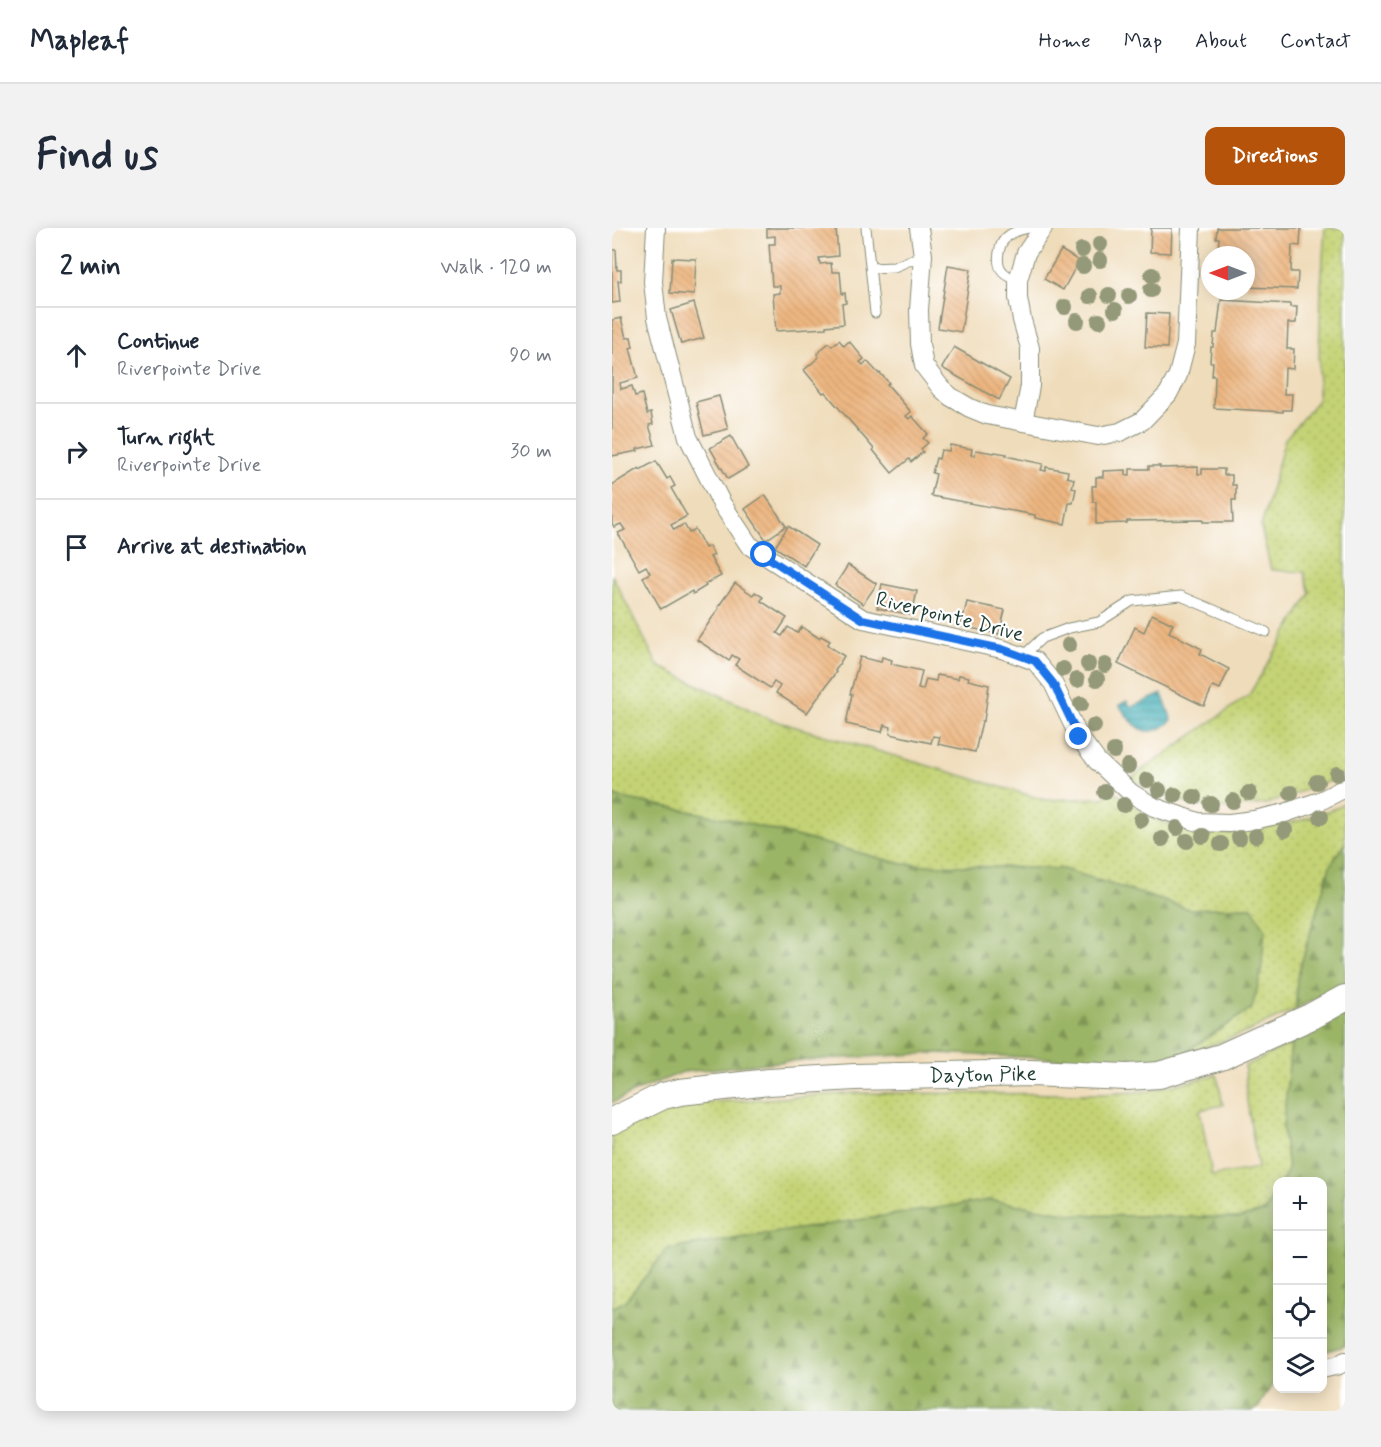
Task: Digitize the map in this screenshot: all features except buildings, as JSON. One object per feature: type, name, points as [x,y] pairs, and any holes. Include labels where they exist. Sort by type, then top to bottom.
[{"type":"street","name":"Riverpointe Drive","points":[[656,228],[653,282],[657,318],[688,437],[722,504],[748,545],[862,619],[1002,649],[1035,661],[1053,683],[1079,737],[1097,761],[1131,793],[1154,807],[1198,822],[1229,823],[1285,813],[1320,801],[1345,788]]},
{"type":"street","points":[[919,228],[923,255],[919,310],[920,344],[924,366],[933,378],[951,397],[987,415],[1098,436],[1120,432],[1142,421],[1168,394],[1178,375],[1185,344],[1191,228]]},
{"type":"street","points":[[1023,422],[1029,386],[1030,348],[1018,298],[1018,280],[1026,253],[1043,228]]},
{"type":"street","name":"Dayton Pike","points":[[612,1121],[663,1096],[769,1082],[855,1077],[1021,1074],[1127,1077],[1159,1075],[1221,1057],[1312,1016],[1345,998]]},
{"type":"street","points":[[1327,1368],[1340,1365],[1345,1361]]},
{"type":"lane","points":[[866,228],[875,313]]},
{"type":"lane","points":[[1018,280],[1002,273],[998,264],[999,254],[1003,240],[1016,231],[1029,228]]},
{"type":"lane","points":[[871,268],[894,267],[923,255]]},
{"type":"lane","points":[[1023,656],[1042,638],[1069,628],[1099,622],[1132,600],[1181,596],[1266,632]]},
{"type":"green space","points":[[1325,228],[1345,228],[1345,773],[1328,782],[1266,804],[1216,809],[1159,796],[1131,778],[1249,695],[1310,594],[1304,572],[1271,570],[1261,527],[1285,439],[1318,400]]},
{"type":"green space","points":[[612,575],[658,666],[772,720],[1045,800],[1103,798],[1113,791],[1152,818],[1193,832],[1229,834],[1302,820],[1336,808],[1345,802],[1345,843],[1330,866],[1297,978],[1296,1009],[1247,1032],[1181,1055],[1252,1008],[1251,907],[1189,909],[1063,869],[902,864],[734,820],[612,795]]},
{"type":"green space","points":[[612,795],[734,820],[902,864],[1063,869],[1189,909],[1252,907],[1265,929],[1261,974],[1252,1008],[1181,1055],[1151,1060],[1061,1059],[937,1053],[789,1061],[683,1072],[612,1103]]},
{"type":"green space","points":[[1345,843],[1345,982],[1296,1009],[1297,978],[1330,866]]},
{"type":"green space","points":[[1345,1012],[1345,1346],[1327,1351],[1327,1177],[1284,1177],[1288,1169],[1283,1128],[1291,1044]]},
{"type":"green space","points":[[1291,1044],[1283,1128],[1288,1170],[1284,1177],[1273,1177],[1273,1196],[1265,1211],[1240,1218],[1077,1215],[990,1200],[668,1249],[625,1301],[612,1308],[612,1132],[670,1105],[855,1093],[1103,1094],[1148,1091],[1217,1075],[1223,1105],[1200,1110],[1212,1176],[1258,1168],[1247,1101],[1245,1066]]},
{"type":"green space","points":[[1273,1196],[1273,1383],[1258,1408],[1253,1411],[612,1411],[612,1308],[625,1301],[668,1249],[990,1200],[1077,1215],[1240,1218],[1265,1211]]},
{"type":"water","points":[[1162,694],[1172,720],[1156,730],[1149,731],[1136,725],[1119,705],[1127,701],[1131,707]]},
{"type":"route","points":[[764,555],[862,619],[1002,649],[1035,661],[1053,683],[1079,737]]}]
